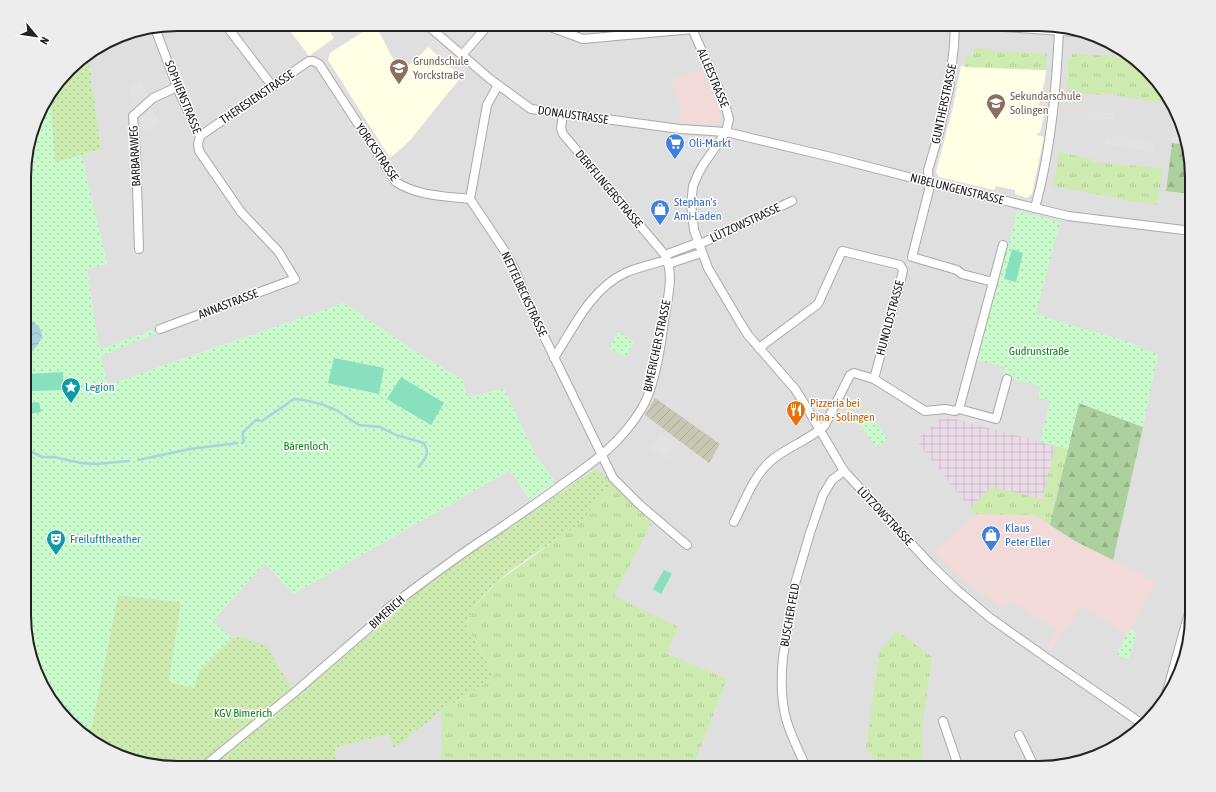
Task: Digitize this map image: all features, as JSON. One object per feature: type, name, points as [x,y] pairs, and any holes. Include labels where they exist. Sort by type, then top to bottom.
[{"type":"street","points":[[230,31],[273,87]]},
{"type":"street","name":"DONAUSTRASSE","points":[[434,31],[498,85],[530,109],[680,129],[726,132]]},
{"type":"street","points":[[462,55],[482,31]]},
{"type":"street","points":[[561,31],[583,39],[656,31]]},
{"type":"street","name":"ALLEESTRASSE","points":[[694,31],[726,108],[729,119],[726,132]]},
{"type":"street","name":"GUNTHERSTRASSE","points":[[928,182],[928,170],[939,133],[949,89],[955,31]]},
{"type":"street","name":"SOPHIENSTRASSE","points":[[157,32],[177,87],[200,136],[198,144],[199,152],[241,212],[278,251],[295,279]]},
{"type":"street","points":[[1035,208],[1051,135],[1059,32]]},
{"type":"street","name":"THERESIENSTRASSE","points":[[200,136],[309,61],[313,61]]},
{"type":"street","name":"YORCKSTRASSE","points":[[313,61],[319,64],[396,182],[405,188],[432,195],[470,199]]},
{"type":"street","points":[[470,199],[487,105],[498,85]]},
{"type":"street","name":"BARBARAWEG","points":[[139,249],[136,154],[133,116],[153,98],[177,87]]},
{"type":"street","name":"DERFFLINGERSTRASSE","points":[[563,114],[561,128],[563,134],[667,260]]},
{"type":"street","name":"NIBELUNGENSTRASSE","points":[[726,132],[1068,216],[1185,230]]},
{"type":"street","name":"LÜTZOWSTRASSE","points":[[726,132],[703,165],[693,186],[691,204],[692,218],[699,247],[708,268],[748,335],[795,389],[844,471],[911,544],[956,589],[1015,636],[1139,721]]},
{"type":"street","points":[[928,182],[929,190],[912,257],[957,270],[962,274],[993,282]]},
{"type":"street","name":"NETTELBECKSTRASSE","points":[[470,199],[504,250],[514,268],[528,304],[602,456]]},
{"type":"street","name":"LÜTZOWSTRASSE","points":[[699,247],[792,202]]},
{"type":"street","points":[[959,409],[1003,245]]},
{"type":"street","points":[[554,358],[586,307],[606,286],[626,273],[667,260],[699,247]]},
{"type":"street","name":"HUNOLDSTRASSE","points":[[759,348],[818,304],[842,251],[900,265],[903,270],[902,275],[874,379]]},
{"type":"street","name":"BIMERICHER STRASSE","points":[[602,456],[614,445],[637,414],[648,395],[663,330],[669,285],[667,260]]},
{"type":"street","name":"ANNASTRASSE","points":[[160,329],[295,279]]},
{"type":"street","points":[[734,522],[762,470],[772,460],[820,430],[825,425],[850,375],[854,373],[874,379],[925,411],[945,409],[955,412],[959,409],[996,419],[1007,379]]},
{"type":"street","points":[[602,456],[613,478],[640,505],[687,545]]},
{"type":"street","name":"BIMERICH","points":[[211,761],[295,692],[384,615],[387,609],[448,563],[544,498],[602,456]]},
{"type":"street","name":"BUSCHER FELD","points":[[803,761],[787,723],[784,710],[782,669],[783,657],[795,584],[810,533],[823,495],[832,480],[844,471]]},
{"type":"street","points":[[1170,679],[1185,628]]},
{"type":"street","points":[[943,721],[957,761]]},
{"type":"street","points":[[1019,735],[1032,761]]},
{"type":"shaded area","points":[[167,31],[1049,31],[1077,36],[1104,46],[1128,61],[1155,88],[1174,121],[1180,139],[1185,167],[1185,625],[1180,653],[1170,680],[1155,704],[1128,731],[1095,750],[1058,760],[696,761],[727,679],[666,653],[679,627],[613,596],[652,523],[595,469],[562,491],[536,456],[504,389],[466,397],[463,380],[413,350],[344,303],[108,385],[100,356],[156,329],[99,350],[87,269],[107,264],[81,155],[101,149],[89,60],[121,42],[139,36]]},
{"type":"shaded area","points":[[290,31],[330,31],[334,38],[309,56]]},
{"type":"shaded area","name":"Grundschule Yorckstraße","points":[[364,31],[379,31],[399,70],[415,61],[433,41],[466,71],[411,139],[390,158],[328,60],[330,53]]},
{"type":"shaded area","points":[[433,41],[466,71],[461,76],[428,47]]},
{"type":"shaded area","name":"Sekundarschule Solingen","points":[[961,66],[1046,70],[1039,105],[1046,107],[1040,133],[1037,135],[1044,137],[1032,194],[1027,198],[1015,194],[1015,190],[996,186],[994,190],[939,177],[936,172],[953,107]]},
{"type":"shaded area","points":[[701,68],[720,110],[719,124],[717,125],[679,122],[681,106],[671,81]]},
{"type":"shaded area","points":[[142,79],[148,98],[134,106],[129,87]]},
{"type":"shaded area","points":[[151,107],[160,123],[144,131],[139,119],[149,115],[147,109]]},
{"type":"shaded area","points":[[1088,112],[1115,113],[1114,119],[1087,118]]},
{"type":"shaded area","points":[[1174,121],[1181,144],[1172,143]]},
{"type":"shaded area","points":[[679,134],[712,139],[695,165],[672,155],[674,149],[677,149]]},
{"type":"shaded area","points":[[1106,137],[1154,141],[1153,151],[1103,145]]},
{"type":"shaded area","points":[[655,398],[720,444],[709,463],[645,415]]},
{"type":"shaded area","points":[[962,413],[992,421],[990,428],[960,420]]},
{"type":"shaded area","points":[[944,416],[1055,446],[1042,499],[992,487],[970,508],[916,440]]},
{"type":"shaded area","points":[[661,434],[676,445],[666,459],[651,448]]},
{"type":"shaded area","points":[[510,470],[536,509],[395,605],[392,614],[393,616],[341,657],[303,694],[299,695],[296,693],[242,637],[232,638],[212,621],[265,563],[293,594]]},
{"type":"shaded area","points":[[976,514],[1036,515],[1075,541],[1156,582],[1127,635],[1082,606],[1051,651],[1046,647],[1057,631],[1010,600],[1003,609],[960,577],[933,552]]},
{"type":"shaded area","points":[[441,711],[441,761],[336,761],[335,748],[389,734],[393,747],[404,741]]},
{"type":"green space","points":[[974,48],[991,49],[991,51],[1047,53],[1046,70],[965,67],[966,56],[973,56]]},
{"type":"green space","points":[[1072,54],[1114,56],[1114,58],[1124,59],[1149,81],[1165,103],[1103,93],[1102,95],[1067,92],[1068,59],[1072,59]]},
{"type":"green space","name":"Bärenloch","points":[[89,60],[101,149],[82,156],[107,264],[87,269],[99,349],[157,329],[158,332],[101,356],[108,385],[344,303],[413,350],[463,380],[467,397],[504,389],[536,456],[555,482],[531,500],[510,470],[293,594],[265,563],[213,621],[232,638],[199,671],[195,689],[169,682],[181,602],[118,595],[90,733],[61,704],[46,680],[36,653],[31,625],[31,167],[36,139],[46,112],[61,88]]},
{"type":"green space","points":[[89,60],[101,149],[55,162],[51,105],[67,81]]},
{"type":"green space","points":[[1172,143],[1181,144],[1185,167],[1185,193],[1166,191]]},
{"type":"green space","points":[[1059,152],[1092,159],[1092,162],[1163,168],[1157,205],[1122,200],[1053,186]]},
{"type":"green space","name":"Gudrunstraße","points":[[1017,211],[1060,222],[1036,314],[1135,344],[1135,346],[1158,354],[1143,427],[1079,403],[1068,449],[1040,442],[1050,401],[1038,398],[1041,386],[1013,379],[1014,376],[1007,374],[1006,377],[1003,377],[1005,367],[976,360],[1002,266],[1000,263],[1004,250],[1008,248]]},
{"type":"green space","points":[[1012,249],[1023,253],[1016,282],[1004,279]]},
{"type":"green space","points":[[618,332],[634,341],[626,357],[609,348]]},
{"type":"green space","points":[[334,358],[384,368],[379,394],[328,383]]},
{"type":"green space","points":[[63,372],[64,390],[31,391],[31,374]]},
{"type":"green space","points":[[401,377],[444,403],[431,425],[387,399]]},
{"type":"green space","points":[[39,402],[41,412],[31,414],[31,403]]},
{"type":"green space","points":[[1079,403],[1143,427],[1113,560],[1075,541],[1050,525]]},
{"type":"green space","points":[[868,410],[888,440],[876,447],[856,418]]},
{"type":"green space","points":[[1055,446],[1068,449],[1050,525],[1036,515],[976,514],[970,508],[992,487],[1042,499]]},
{"type":"green space","name":"KGV Bimerich","points":[[595,469],[611,480],[581,522],[508,573],[485,593],[476,605],[466,625],[495,677],[441,711],[393,748],[389,734],[335,748],[336,761],[167,761],[139,756],[121,750],[90,733],[118,595],[181,602],[169,682],[194,688],[199,671],[232,638],[242,637],[266,645],[293,690],[299,695],[303,694],[304,688],[393,616],[392,611],[395,605]]},
{"type":"green space","points":[[611,480],[652,523],[614,596],[679,627],[667,653],[727,679],[696,761],[441,761],[441,711],[495,677],[466,625],[475,606],[496,583],[581,522]]},
{"type":"green space","points":[[664,570],[672,574],[661,594],[653,589]]},
{"type":"green space","points":[[1130,629],[1137,633],[1129,659],[1116,656]]},
{"type":"green space","points":[[897,631],[932,657],[922,731],[923,761],[878,761],[866,748],[879,652]]},
{"type":"water","points":[[31,320],[38,326],[42,334],[39,343],[31,352]]},
{"type":"waterway","points":[[242,443],[244,441],[243,432],[256,420],[262,421],[294,399],[304,400],[321,404],[336,410],[359,425],[380,427],[396,435],[424,443],[427,453],[424,461],[419,467]]},
{"type":"waterway","points":[[138,460],[190,449],[237,443]]},
{"type":"waterway","points":[[31,452],[42,457],[54,457],[81,463],[96,464],[129,461]]},
{"type":"place","name":"Grundschule Yorckstraße","points":[[399,85]]},
{"type":"place","name":"Sekundarschule Solingen","points":[[996,120]]},
{"type":"place","name":"Oli-Markt","points":[[675,160]]},
{"type":"place","name":"Stephan's Ami-Laden","points":[[660,226]]},
{"type":"place","name":"Legion","points":[[71,404]]},
{"type":"place","name":"Pizzeria bei Pina - Solingen","points":[[796,427]]},
{"type":"place","name":"Klaus Peter Eller","points":[[991,552]]},
{"type":"place","name":"Freilufttheather","points":[[56,556]]}]
